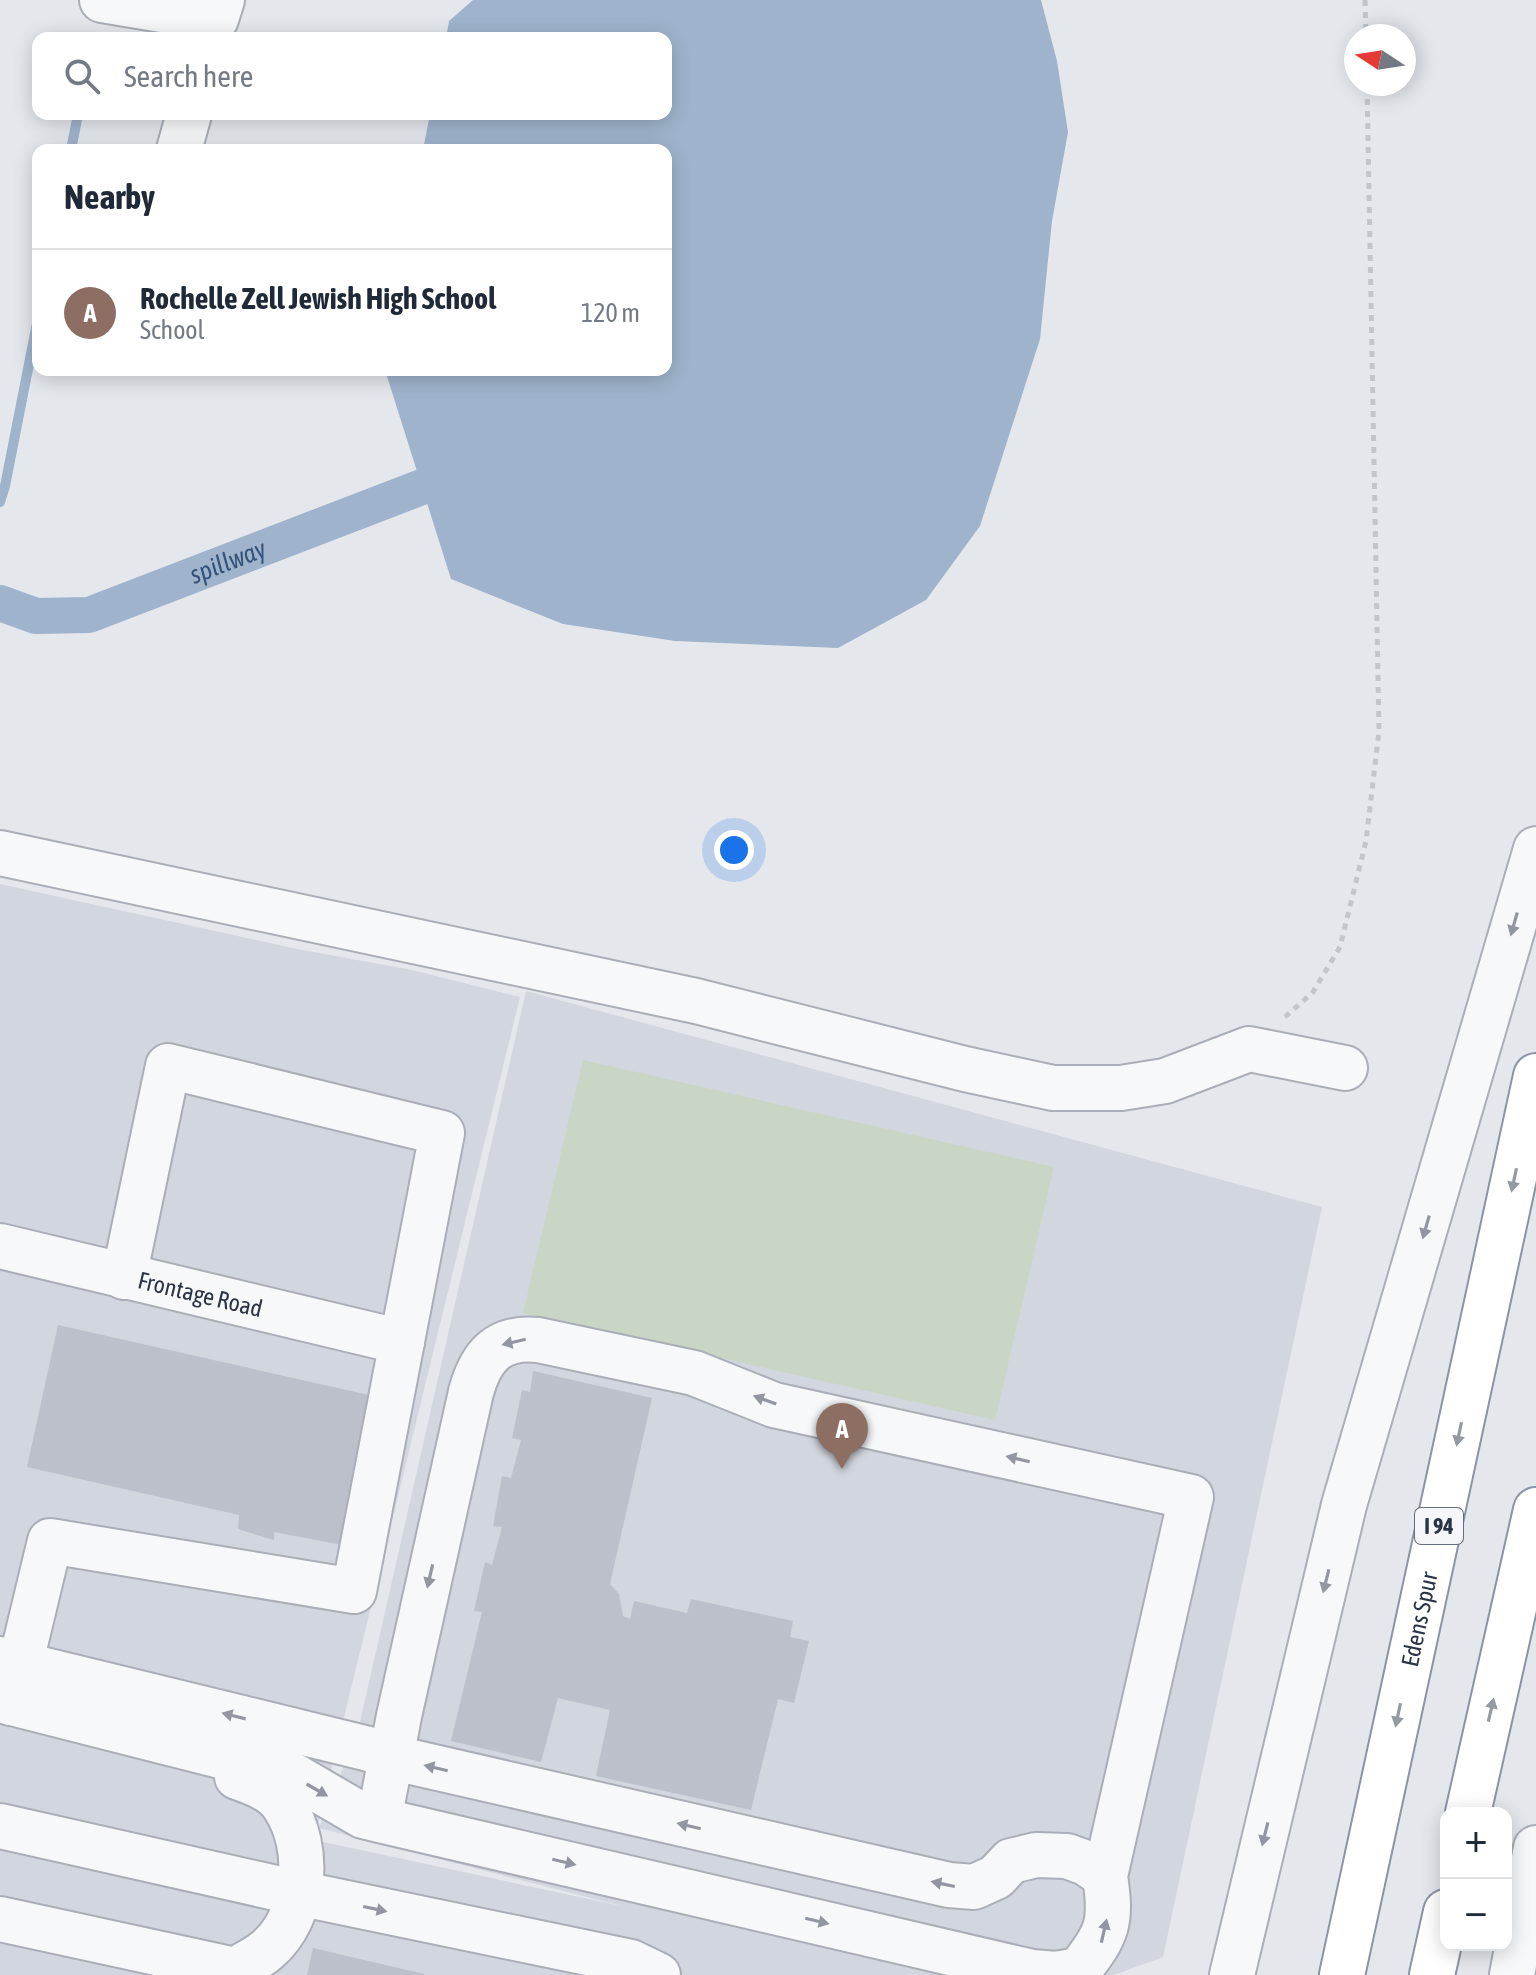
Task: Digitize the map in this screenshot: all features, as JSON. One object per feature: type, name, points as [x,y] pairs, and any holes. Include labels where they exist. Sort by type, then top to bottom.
[{"type":"highway","name":"Edens Spur","points":[[1342,1975],[1536,1076]]},
{"type":"highway","points":[[1469,1807],[1536,1510]]},
{"type":"highway","points":[[1432,1975],[1440,1939]]},
{"type":"lane","points":[[102,0],[216,19]]},
{"type":"lane","points":[[181,144],[187,120]]},
{"type":"lane","points":[[1232,1975],[1344,1505],[1536,849]]},
{"type":"lane","points":[[0,853],[696,1001],[1053,1088],[1121,1088],[1165,1081],[1249,1049],[1345,1068]]},
{"type":"lane","points":[[8,1682],[50,1541],[354,1591],[442,1133],[168,1066],[124,1277]]},
{"type":"lane","name":"Frontage Road","points":[[0,1246],[402,1342]]},
{"type":"lane","points":[[96,1725],[291,1774],[363,1816],[379,1820],[1032,1972],[1081,1973],[1102,1942],[1109,1905],[1105,1876],[1191,1497],[774,1405],[694,1373],[538,1340],[520,1338],[504,1343],[489,1354],[478,1370],[471,1392],[390,1757],[379,1820]]},
{"type":"lane","points":[[0,1919],[235,1970],[268,1950],[285,1928],[298,1893],[302,1853],[283,1803],[263,1786],[96,1725],[8,1682]]},
{"type":"lane","points":[[8,1682],[369,1749],[390,1757],[949,1885],[974,1887],[996,1877],[1011,1861],[1052,1854],[1086,1863],[1105,1876]]},
{"type":"lane","points":[[0,1826],[298,1893],[631,1962],[658,1975]]},
{"type":"lane","points":[[1512,1975],[1536,1848]]},
{"type":"path","points":[[1365,0],[1366,24]]},
{"type":"path","points":[[1249,1049],[1313,992],[1340,947],[1366,841],[1379,731],[1367,96]]},
{"type":"shaded area","points":[[0,884],[297,949],[412,970],[520,997],[314,1840],[626,1907],[319,1828],[358,1731],[526,991],[1322,1207],[1163,1957],[1114,1975],[0,1975]]},
{"type":"green space","points":[[583,1060],[1054,1167],[995,1420],[523,1313]]},
{"type":"water","points":[[473,0],[1041,0],[1057,61],[1068,132],[1052,221],[1040,339],[980,526],[926,600],[838,648],[675,641],[563,624],[451,579],[387,376],[672,376],[672,144],[424,144],[429,120],[672,120],[672,32],[447,32],[449,21]]},
{"type":"building","points":[[58,1325],[382,1398],[348,1546],[274,1532],[274,1540],[238,1529],[239,1515],[27,1467]]},
{"type":"building","points":[[533,1371],[652,1398],[610,1584],[619,1594],[623,1616],[630,1619],[634,1601],[687,1613],[691,1599],[793,1621],[790,1637],[809,1641],[794,1703],[778,1699],[751,1810],[596,1776],[610,1710],[558,1698],[541,1762],[451,1741],[482,1612],[474,1611],[485,1562],[492,1565],[502,1527],[493,1526],[502,1476],[511,1478],[521,1440],[512,1438],[522,1390],[530,1392]]},
{"type":"building","points":[[313,1948],[424,1974],[424,1975],[307,1975]]},
{"type":"waterway","points":[[72,144],[77,120]]},
{"type":"waterway","points":[[0,502],[32,349]]},
{"type":"waterway","name":"spillway","points":[[0,603],[36,616],[89,615],[453,475]]},
{"type":"place","name":"Rochelle Zell Jewish High School","points":[[842,1469]]}]
